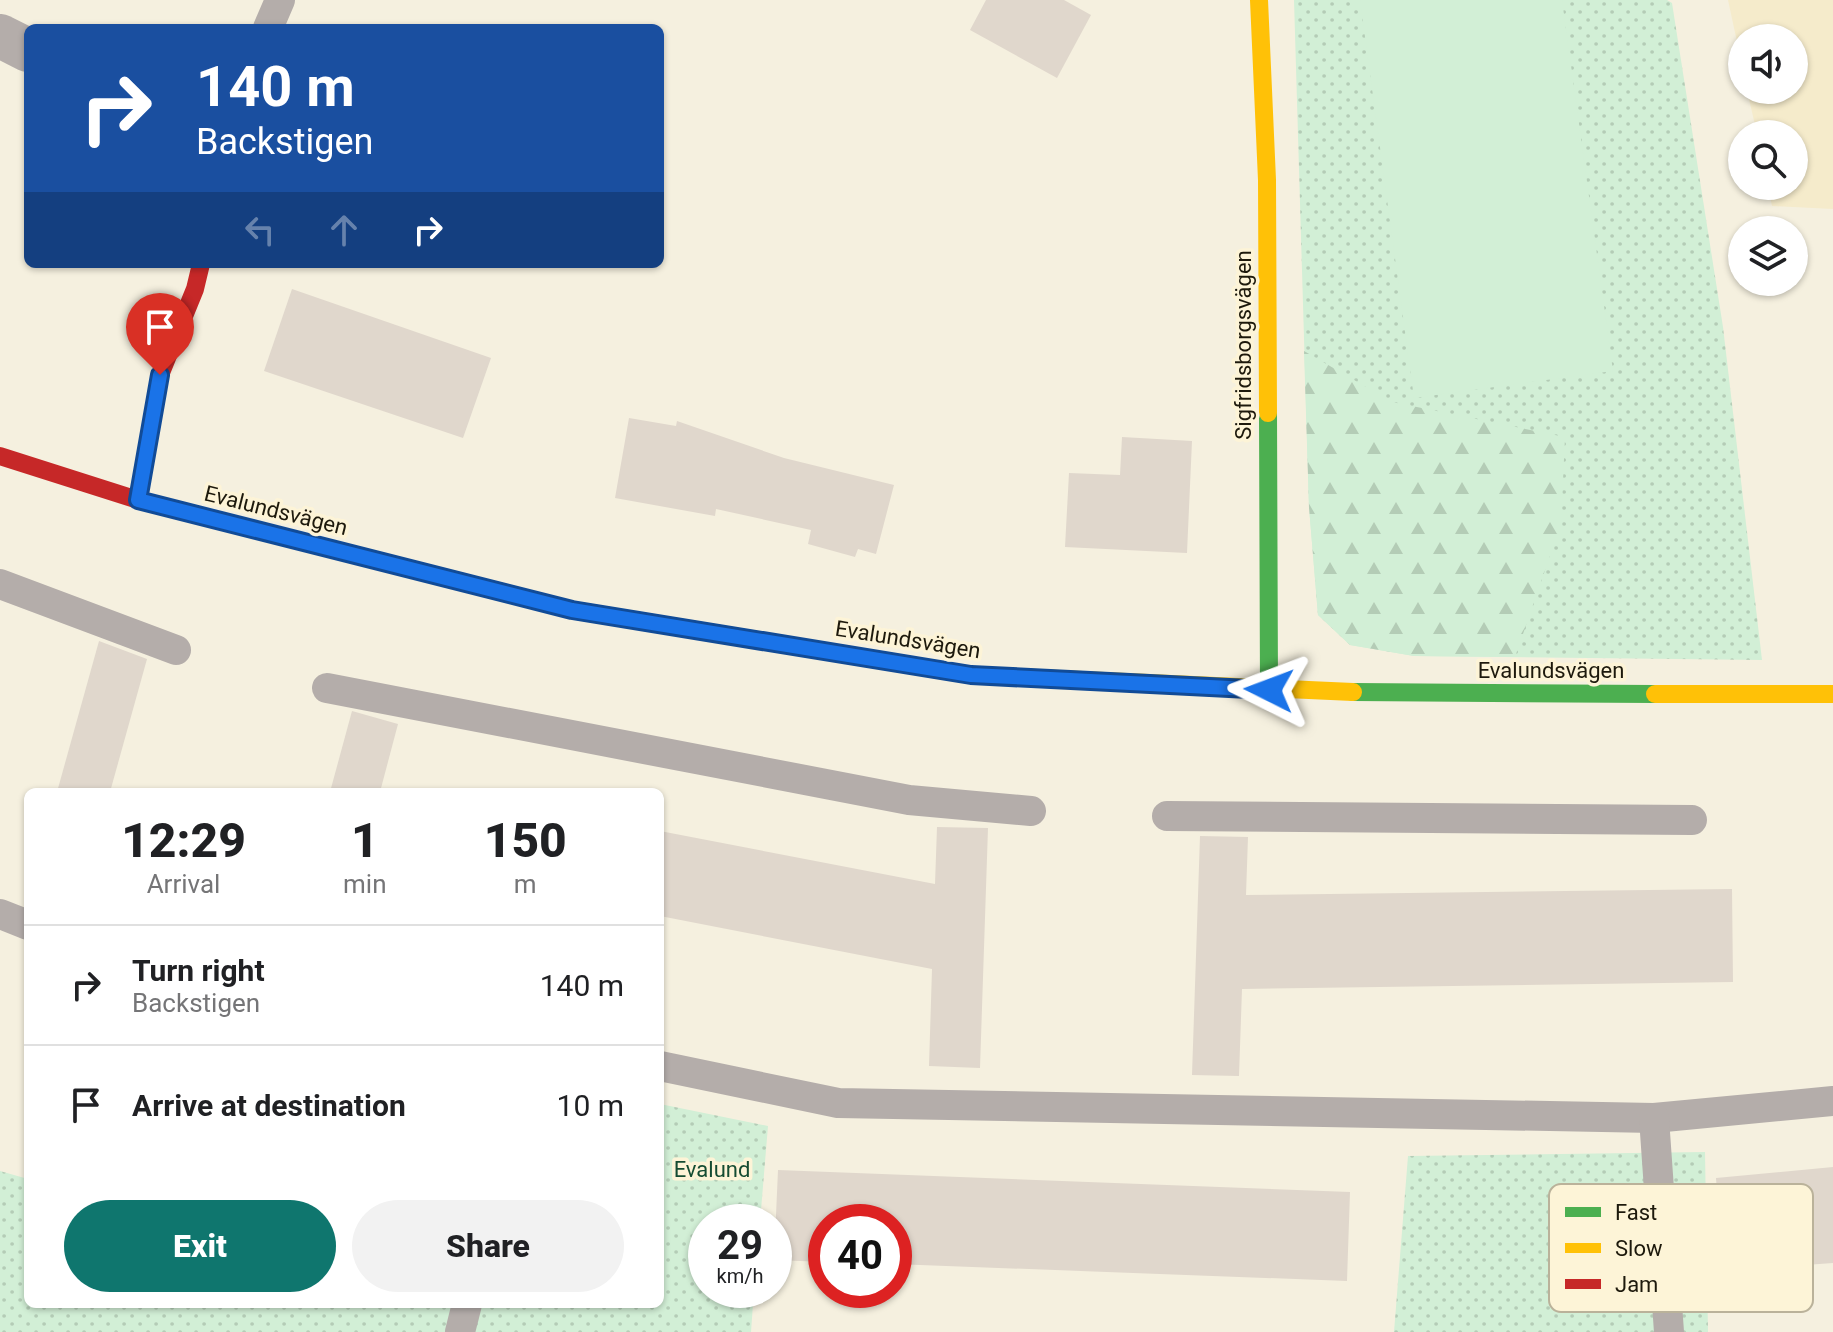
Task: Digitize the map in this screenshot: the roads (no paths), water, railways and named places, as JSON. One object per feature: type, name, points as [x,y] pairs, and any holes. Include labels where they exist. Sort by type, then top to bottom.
[{"type":"street","name":"Sigfridsborgsvägen","points":[[1259,0],[1267,180],[1269,690]]},
{"type":"street","points":[[0,36],[24,48]]},
{"type":"street","points":[[138,500],[160,375],[195,289],[200,268]]},
{"type":"street","name":"Evalundsvägen","points":[[0,456],[138,500],[572,610],[971,675],[1367,693],[1833,694]]},
{"type":"lane","points":[[270,24],[280,0]]},
{"type":"lane","points":[[0,584],[176,650]]},
{"type":"lane","points":[[327,688],[909,800],[1031,811]]},
{"type":"lane","points":[[1167,816],[1692,820]]},
{"type":"lane","points":[[0,914],[24,923]]},
{"type":"lane","points":[[664,1067],[838,1103],[1654,1118],[1833,1101]]},
{"type":"lane","points":[[1654,1118],[1659,1184]]},
{"type":"lane","points":[[460,1332],[466,1308]]},
{"type":"lane","points":[[1668,1312],[1669,1332]]},
{"type":"park label","name":"Evalund","points":[[712,1169]]}]
